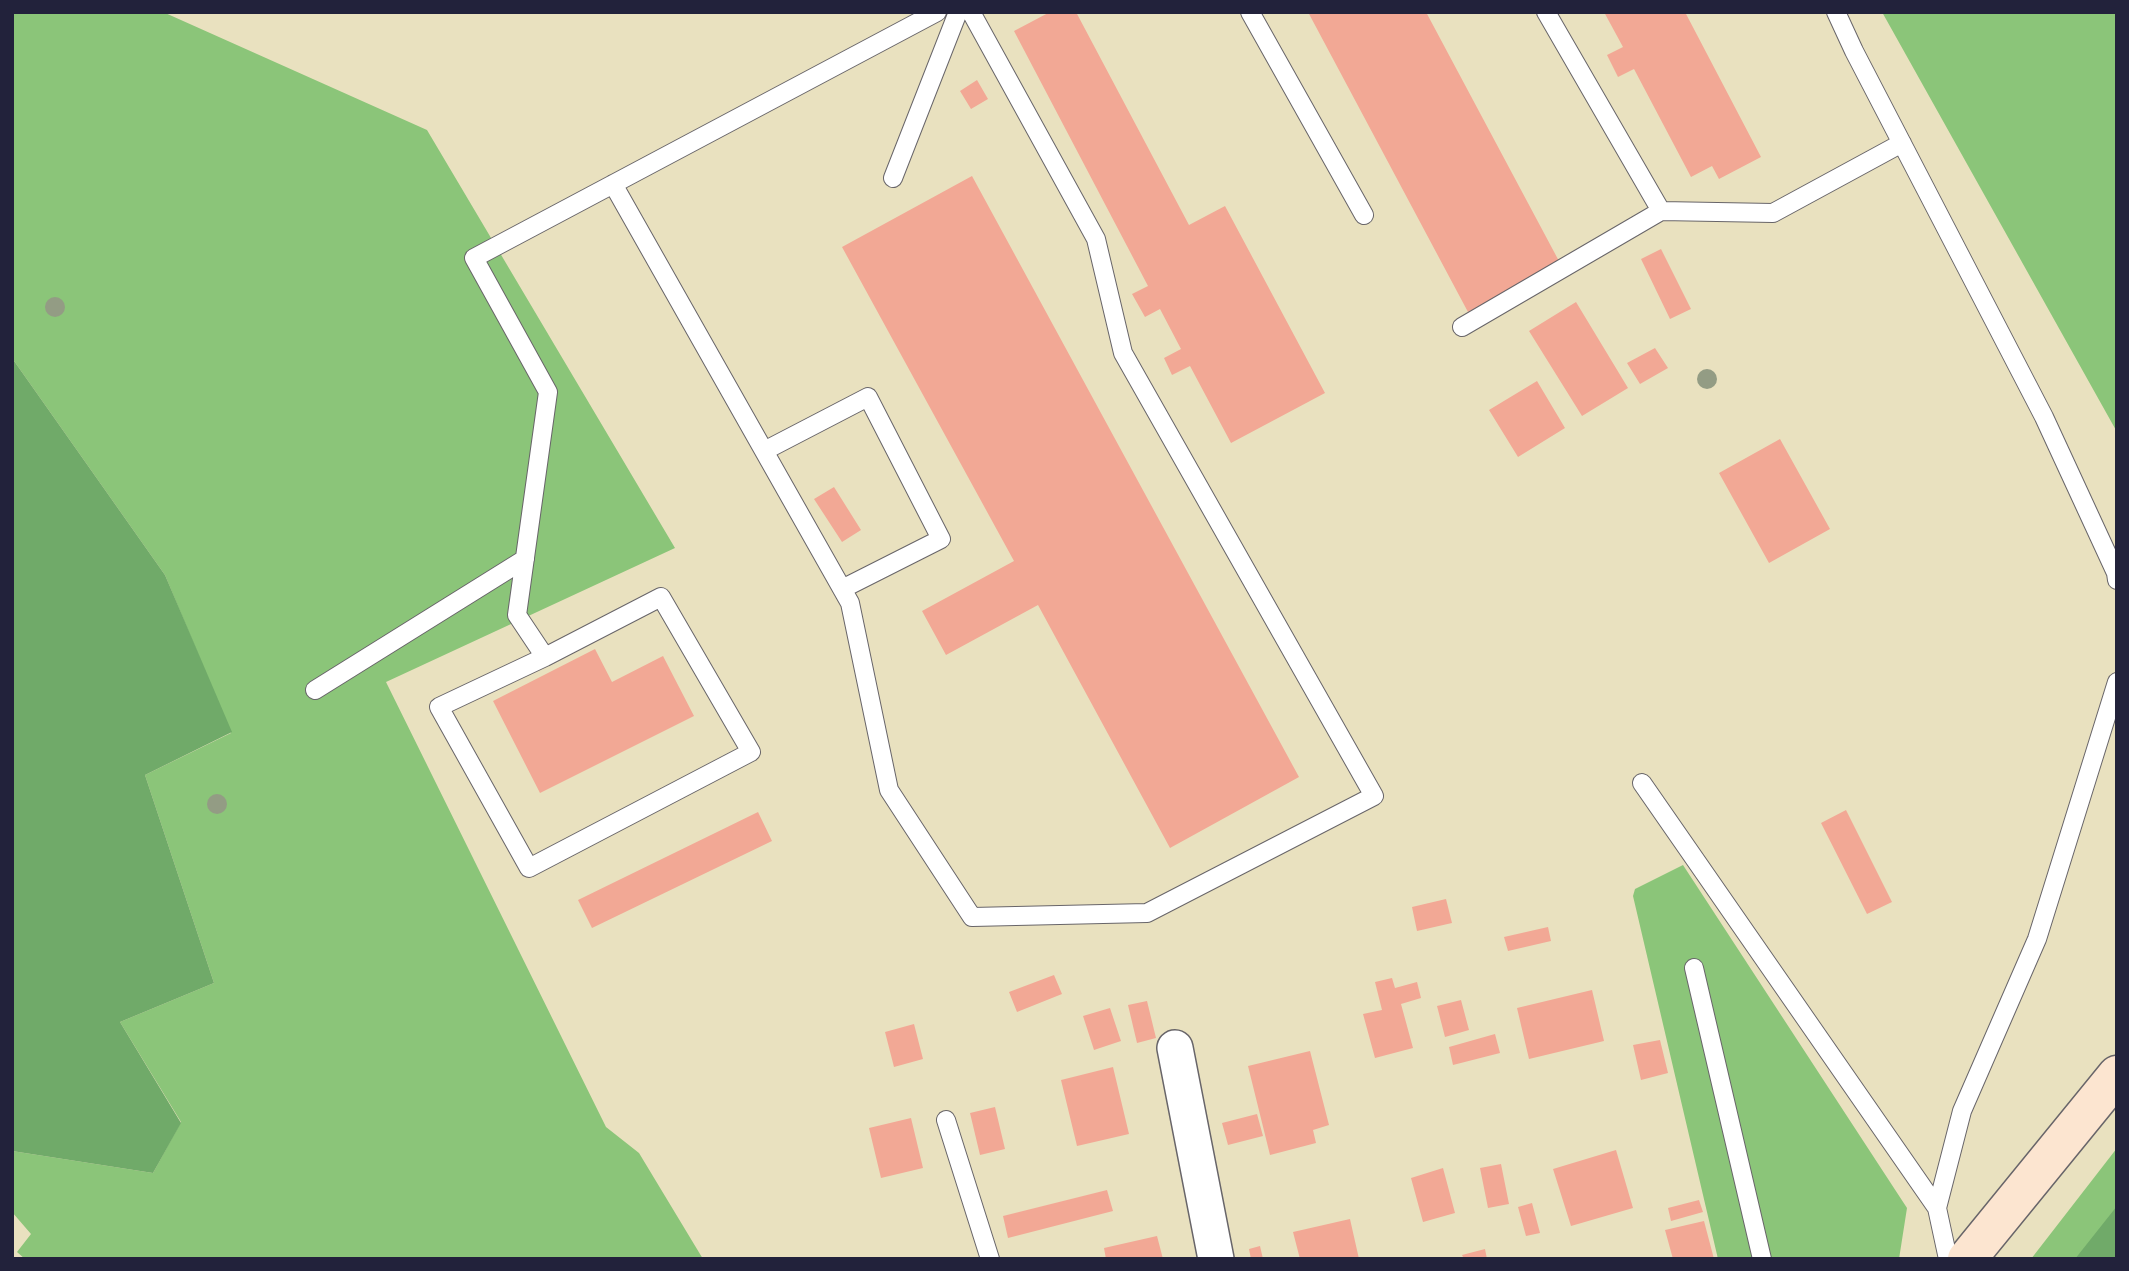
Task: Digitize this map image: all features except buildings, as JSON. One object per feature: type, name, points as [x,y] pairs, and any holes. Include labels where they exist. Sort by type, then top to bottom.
[{"type":"street","points":[[1175,1048],[1216,1259]]},
{"type":"street","points":[[1967,1259],[2117,1075]]},
{"type":"lane","points":[[545,656],[517,615],[548,392],[474,258],[937,12]]},
{"type":"lane","points":[[893,178],[958,12]]},
{"type":"lane","points":[[613,184],[849,603],[889,790],[972,917],[1147,913],[1374,796],[1123,353],[1096,239],[971,12]]},
{"type":"lane","points":[[1250,12],[1364,215]]},
{"type":"lane","points":[[1546,12],[1661,211]]},
{"type":"lane","points":[[1836,12],[2044,416],[2117,580]]},
{"type":"lane","points":[[1462,327],[1661,211],[1773,213],[1902,143]]},
{"type":"lane","points":[[764,451],[868,397],[941,539],[842,589]]},
{"type":"lane","points":[[315,690],[525,559]]},
{"type":"lane","points":[[661,597],[751,752],[529,868],[439,707],[545,656],[661,597]]},
{"type":"lane","points":[[1937,1208],[1962,1111],[2037,939],[2117,682]]},
{"type":"lane","points":[[1642,783],[1937,1208],[1948,1259]]},
{"type":"lane","points":[[1694,968],[1762,1259]]},
{"type":"lane","points":[[946,1120],[990,1259]]},
{"type":"green space","points":[[12,12],[163,12],[427,130],[675,548],[386,682],[606,1127],[639,1153],[703,1259],[25,1259],[17,1252],[31,1234],[12,1212],[12,1151],[153,1173],[181,1122],[120,1022],[214,983],[145,775],[231,733],[165,575],[12,358]]},
{"type":"green space","points":[[1882,12],[2117,12],[2117,432]]},
{"type":"green space","points":[[12,358],[165,575],[232,732],[145,775],[214,983],[120,1022],[181,1123],[153,1173],[12,1151]]},
{"type":"green space","points":[[1683,865],[1907,1208],[1899,1259],[1718,1259],[1633,896],[1635,889]]},
{"type":"green space","points":[[2117,1148],[2117,1259],[2031,1259]]},
{"type":"green space","points":[[2117,1206],[2117,1259],[2075,1259]]}]
